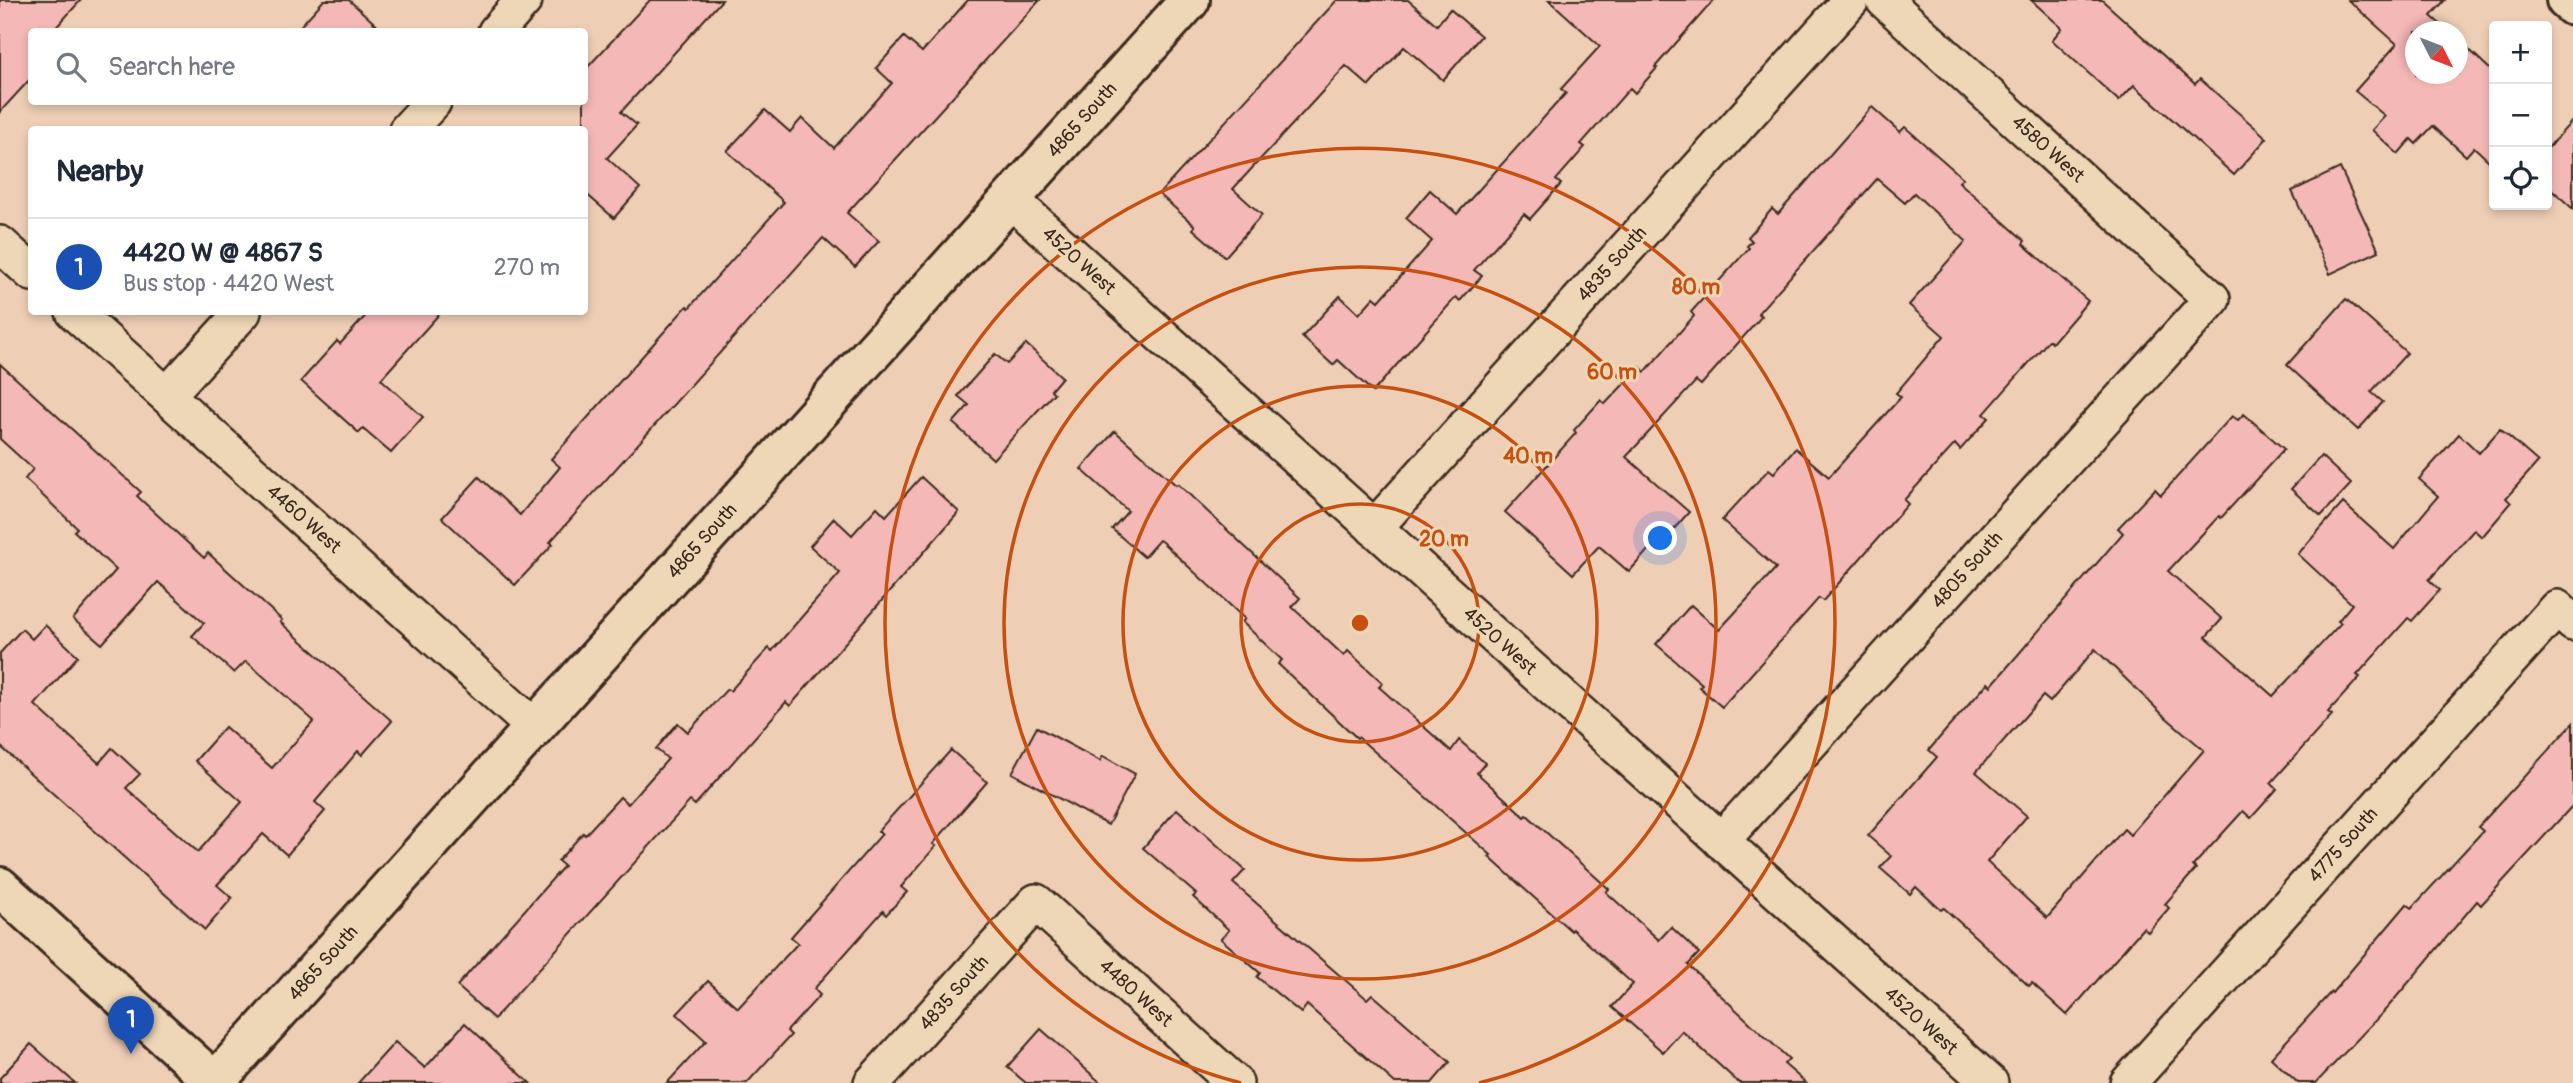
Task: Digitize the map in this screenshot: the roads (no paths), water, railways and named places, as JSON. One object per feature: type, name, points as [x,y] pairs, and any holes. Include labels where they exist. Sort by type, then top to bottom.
[{"type":"street","points":[[500,28],[524,0]]},
{"type":"street","name":"4865 South","points":[[215,1083],[1190,0]]},
{"type":"street","name":"4835 South","points":[[1374,528],[1851,0]]},
{"type":"street","name":"4580 West","points":[[1884,0],[2212,299]]},
{"type":"street","points":[[2566,0],[2573,6]]},
{"type":"street","points":[[411,126],[430,105]]},
{"type":"street","name":"4520 West","points":[[1010,199],[1990,1083]]},
{"type":"street","points":[[0,244],[28,269]]},
{"type":"street","name":"4805 South","points":[[1721,841],[2212,299]]},
{"type":"street","name":"4460 West","points":[[77,315],[534,727]]},
{"type":"street","points":[[167,395],[240,315]]},
{"type":"street","name":"4775 South","points":[[2128,1083],[2565,615]]},
{"type":"street","points":[[0,887],[215,1083]]},
{"type":"street","name":"4835 South","points":[[872,1083],[1036,902]]},
{"type":"street","name":"4480 West","points":[[1036,902],[1235,1083]]},
{"type":"place","name":"4420 W @ 4867 S","points":[[131,1054]]}]
